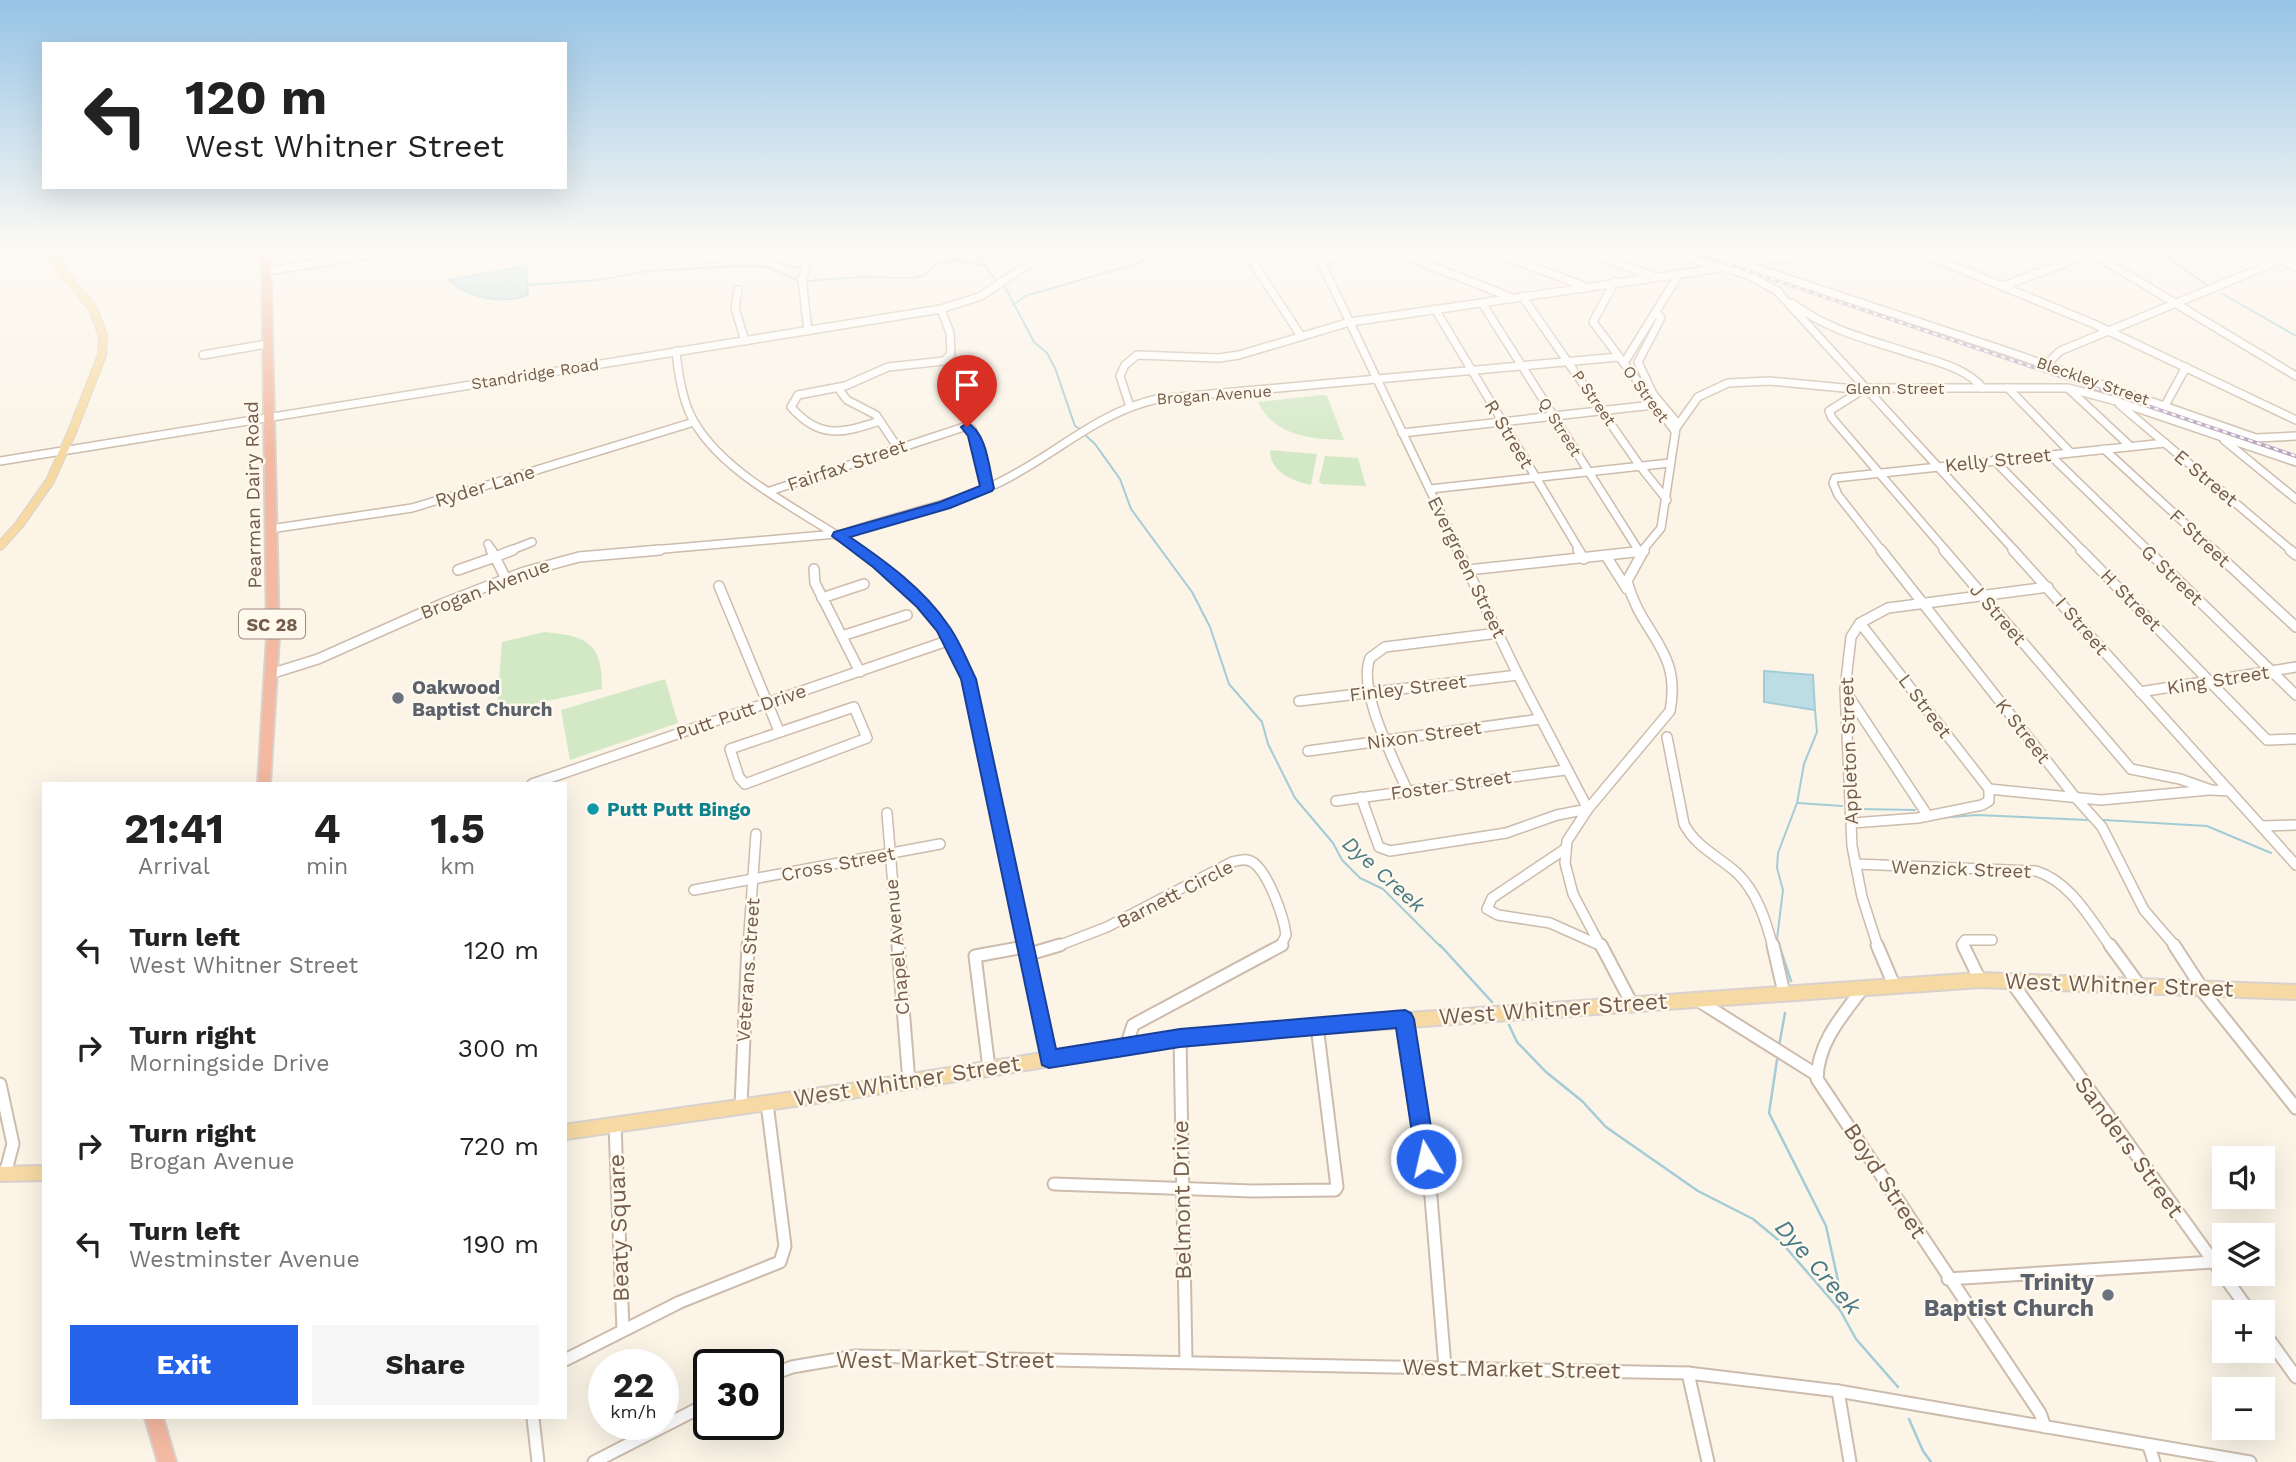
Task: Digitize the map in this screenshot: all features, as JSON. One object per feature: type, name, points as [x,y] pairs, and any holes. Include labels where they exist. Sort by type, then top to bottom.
[{"type":"highway","name":"Pearman Dairy Road","points":[[264,782],[273,637],[267,315]]},
{"type":"highway","points":[[154,1419],[167,1462]]},
{"type":"main road","points":[[0,546],[43,496],[65,450],[102,355],[104,330],[98,315]]},
{"type":"main road","name":"West Whitner Street","points":[[567,1132],[909,1082],[1180,1038],[1317,1026],[1980,981],[2296,992]]},
{"type":"main road","points":[[3,1174],[42,1173]]},
{"type":"street","points":[[737,315],[745,341]]},
{"type":"street","points":[[806,315],[808,331]]},
{"type":"street","name":"Standridge Road","points":[[0,461],[904,315]]},
{"type":"street","points":[[880,421],[844,432],[822,432],[791,407],[798,395],[806,392],[838,388],[888,367],[938,362],[949,358],[951,339],[944,315]]},
{"type":"street","points":[[1286,315],[1301,337]]},
{"type":"street","name":"Evergreen Street","points":[[1347,315],[1518,675],[1588,810]]},
{"type":"street","points":[[1129,404],[1122,393],[1122,367],[1126,360],[1137,355],[1219,358],[1259,351],[1350,322],[1394,315]]},
{"type":"street","name":"R Street","points":[[1439,315],[1584,559]]},
{"type":"street","name":"Q Street","points":[[1489,315],[1641,551]]},
{"type":"street","name":"P Street","points":[[1536,315],[1640,466],[1667,500]]},
{"type":"street","name":"O Street","points":[[1595,315],[1593,318],[1597,328],[1653,405],[1677,428]]},
{"type":"street","points":[[1621,360],[1630,357],[1654,315]]},
{"type":"street","points":[[1659,315],[1661,318],[1638,362],[1653,394],[1677,428]]},
{"type":"street","name":"I Street","points":[[1799,315],[2048,587],[2296,865]]},
{"type":"street","points":[[1808,315],[1959,369],[1983,388]]},
{"type":"street","name":"Bleckley Street","points":[[1896,315],[2256,438],[2296,436]]},
{"type":"street","points":[[2072,315],[2296,420]]},
{"type":"street","points":[[2046,365],[2060,351],[2147,315]]},
{"type":"street","points":[[2195,315],[2296,376]]},
{"type":"street","points":[[203,355],[267,344]]},
{"type":"street","points":[[676,351],[680,385],[694,422],[720,454],[905,586],[943,628],[950,640],[968,679],[973,698],[1049,1059]]},
{"type":"street","name":"Brogan Avenue","points":[[270,674],[330,654],[547,564],[579,557],[837,535],[945,505],[987,488],[1043,458],[1107,415],[1129,404],[1169,397],[1378,381],[1569,362],[1621,360]]},
{"type":"street","points":[[2160,415],[2186,367]]},
{"type":"street","name":"Glenn Street","points":[[1628,590],[1630,569],[1661,528],[1677,428],[1698,397],[1728,383],[1753,380],[1865,389],[2068,388],[2160,415],[2296,462]]},
{"type":"street","points":[[838,388],[844,398],[871,411],[898,448]]},
{"type":"street","points":[[2008,388],[2070,452]]},
{"type":"street","points":[[2068,388],[2130,446]]},
{"type":"street","name":"J Street","points":[[1865,389],[1829,411],[1877,472],[2131,769],[2180,779],[2211,790],[2230,791]]},
{"type":"street","name":"E Street","points":[[2116,401],[2296,555]]},
{"type":"street","points":[[1402,433],[1653,405]]},
{"type":"street","name":"Ryder Lane","points":[[270,529],[412,508],[694,422]]},
{"type":"street","name":"Fairfax Street","points":[[770,491],[964,427],[972,429],[987,488]]},
{"type":"street","points":[[2221,436],[2296,499]]},
{"type":"street","name":"Kelly Street","points":[[1833,480],[1848,475],[2165,443]]},
{"type":"street","name":"F Street","points":[[2104,449],[2296,627]]},
{"type":"street","name":"G Street","points":[[2049,454],[2296,695]]},
{"type":"street","name":"H Street","points":[[1994,460],[2267,740],[2296,739]]},
{"type":"street","points":[[1430,489],[1670,463]]},
{"type":"street","name":"K Street","points":[[1833,480],[1838,495],[2075,797],[2102,827],[2144,910],[2184,957],[2201,988],[2296,1108]]},
{"type":"street","points":[[458,570],[532,542]]},
{"type":"street","points":[[488,544],[506,579]]},
{"type":"street","points":[[1468,570],[1641,551]]},
{"type":"street","points":[[1606,556],[1667,659],[1675,677],[1676,692],[1670,711],[1588,810],[1567,841],[1565,849],[1567,876],[1573,894],[1597,944],[1632,1004]]},
{"type":"street","points":[[814,569],[815,583],[860,672]]},
{"type":"street","points":[[822,598],[864,584]]},
{"type":"street","points":[[719,586],[779,731]]},
{"type":"street","points":[[1860,623],[1888,607],[2048,587]]},
{"type":"street","points":[[842,636],[907,615]]},
{"type":"street","name":"Appleton Street","points":[[1860,623],[1850,637],[1845,690],[1852,846],[1881,957],[1894,985]]},
{"type":"street","name":"L Street","points":[[1860,623],[1989,789]]},
{"type":"street","points":[[1407,790],[1369,692],[1367,666],[1375,652],[1385,646],[1498,633]]},
{"type":"street","name":"Putt Putt Drive","points":[[538,782],[950,640]]},
{"type":"street","name":"King Street","points":[[2140,692],[2273,673],[2296,667]]},
{"type":"street","name":"Finley Street","points":[[1299,701],[1518,675]]},
{"type":"street","points":[[1845,690],[1928,816]]},
{"type":"street","points":[[854,707],[867,738],[745,784],[738,776],[730,749],[779,731],[854,707]]},
{"type":"street","name":"Nixon Street","points":[[1308,751],[1540,719]]},
{"type":"street","points":[[1667,737],[1689,837],[1739,875],[1752,890],[1768,927],[1784,993]]},
{"type":"street","name":"Foster Street","points":[[1336,801],[1565,770]]},
{"type":"street","points":[[1853,823],[1928,816],[1982,805],[1989,801],[1989,789],[2101,800],[2211,790]]},
{"type":"street","points":[[1361,797],[1379,847],[1390,851],[1506,833],[1557,815],[1588,810]]},
{"type":"street","name":"Chapel Avenue","points":[[887,813],[909,1082]]},
{"type":"street","points":[[2261,826],[2296,825]]},
{"type":"street","name":"Veterans Street","points":[[741,1106],[744,1004],[756,834]]},
{"type":"street","name":"Cross Street","points":[[694,890],[940,844]]},
{"type":"street","points":[[1565,849],[1492,898],[1487,905],[1488,909],[1498,915],[1550,923],[1597,944]]},
{"type":"street","name":"Barnett Circle","points":[[1025,951],[1081,940],[1116,925],[1232,862],[1243,859],[1253,862],[1267,881],[1284,924],[1286,936],[1282,946],[1133,1025],[1126,1047]]},
{"type":"street","name":"Wenzick Street","points":[[1855,864],[2036,871],[2049,875],[2065,886],[2140,986]]},
{"type":"street","points":[[1980,981],[1962,944],[1965,940],[1992,940]]},
{"type":"street","points":[[989,1068],[975,956],[1025,951]]},
{"type":"street","name":"Sanders Street","points":[[2010,980],[2212,1261]]},
{"type":"street","points":[[1817,1075],[1816,1066],[1830,1034],[1864,987]]},
{"type":"street","name":"Boyd Street","points":[[1697,1000],[1817,1075],[1948,1279],[2040,1413],[2045,1427]]},
{"type":"street","points":[[1405,1019],[1432,1197],[1445,1367]]},
{"type":"street","points":[[1054,1184],[1322,1192],[1335,1190],[1337,1186],[1317,1026]]},
{"type":"street","name":"Belmont Drive","points":[[1180,1038],[1186,1361]]},
{"type":"street","points":[[0,1084],[13,1144],[3,1174]]},
{"type":"street","name":"Beaty Square","points":[[567,1359],[680,1302],[780,1262],[785,1246],[767,1103]]},
{"type":"street","name":"Beaty Square","points":[[615,1125],[623,1330]]},
{"type":"street","points":[[1948,1279],[2212,1262]]},
{"type":"street","points":[[2275,1348],[2296,1377]]},
{"type":"street","name":"West Market Street","points":[[784,1372],[822,1361],[856,1356],[1688,1373],[1838,1391],[2250,1462]]},
{"type":"street","points":[[1688,1373],[1708,1462]]},
{"type":"street","points":[[1838,1391],[1850,1462]]},
{"type":"street","points":[[594,1462],[693,1411]]},
{"type":"street","points":[[533,1419],[538,1462]]},
{"type":"street","points":[[2149,1446],[2154,1462]]},
{"type":"green space","points":[[1327,396],[1344,440],[1307,437],[1284,429],[1265,413],[1258,402]]},
{"type":"green space","points":[[1270,450],[1317,454],[1311,485],[1290,478],[1278,470]]},
{"type":"green space","points":[[1325,456],[1358,458],[1366,486],[1322,484],[1319,481]]},
{"type":"green space","points":[[544,632],[571,636],[589,644],[599,661],[602,689],[502,711],[497,707],[502,642]]},
{"type":"green space","points":[[665,679],[678,723],[570,760],[561,710]]},
{"type":"water","points":[[1764,671],[1813,675],[1815,710],[1764,702]]},
{"type":"waterway","name":"Dye Creek","points":[[1020,315],[1034,342],[1047,353],[1055,368],[1075,426],[1080,429]]},
{"type":"waterway","points":[[2260,315],[2296,336]]},
{"type":"waterway","name":"Dye Creek","points":[[1084,434],[1095,444],[1120,479],[1131,509],[1192,592],[1210,627],[1229,684],[1262,722],[1268,744],[1295,798],[1333,843],[1342,860],[1360,878],[1383,889],[1441,947]]},
{"type":"waterway","points":[[1780,947],[1777,939],[1783,890],[1777,868],[1778,853],[1797,803],[1804,764],[1817,732],[1815,710]]},
{"type":"waterway","points":[[1798,803],[1842,806]]},
{"type":"waterway","points":[[1859,809],[1915,810]]},
{"type":"waterway","points":[[1939,818],[1977,815],[2087,820]]},
{"type":"waterway","points":[[2104,820],[2207,826],[2271,853]]},
{"type":"waterway","name":"Dye Creek","points":[[1440,945],[1492,1002]]},
{"type":"waterway","points":[[1779,945],[1791,981]]},
{"type":"waterway","points":[[1779,1046],[1785,1013]]},
{"type":"waterway","name":"Dye Creek","points":[[1509,1025],[1517,1042],[1546,1072],[1582,1101],[1606,1127],[1698,1191],[1753,1219],[1782,1243],[1840,1310],[1856,1339],[1898,1387]]},
{"type":"waterway","points":[[1777,1060],[1769,1113],[1826,1226],[1839,1285],[1840,1309]]},
{"type":"waterway","name":"Dye Creek","points":[[1909,1419],[1923,1451],[1931,1462]]},
{"type":"railway","points":[[1879,315],[2296,456]]},
{"type":"place","name":"Oakwood Baptist Church","points":[[398,698]]},
{"type":"place","name":"Putt Putt Bingo","points":[[593,809]]},
{"type":"place","name":"Trinity Baptist Church","points":[[2108,1295]]},
{"type":"route","points":[[967,427],[972,429],[974,435],[987,488],[945,505],[838,536],[878,563],[922,603],[943,628],[968,679],[1049,1059],[1180,1038],[1405,1019],[1426,1159]]}]
